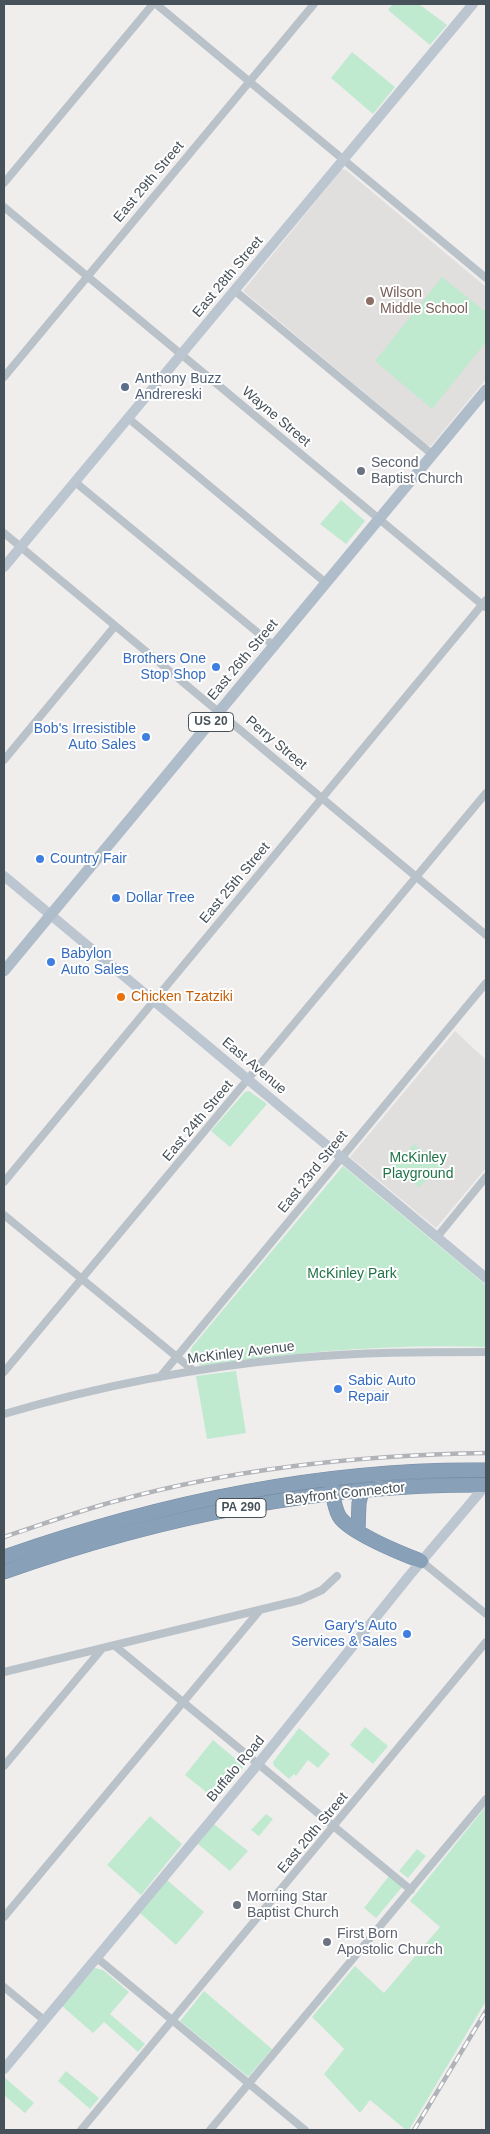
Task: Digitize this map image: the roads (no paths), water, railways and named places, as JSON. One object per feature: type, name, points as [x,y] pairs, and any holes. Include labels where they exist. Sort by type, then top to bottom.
[{"type":"highway","name":"Bayfront Connector","points":[[4,1557],[84,1530],[188,1503],[275,1487],[330,1479],[423,1472],[486,1470]]},
{"type":"highway","points":[[330,1479],[332,1494],[340,1517],[345,1523],[382,1545],[421,1561]]},
{"type":"highway","name":"Bayfront Connector","points":[[4,1572],[92,1542],[139,1530],[278,1501],[362,1491],[486,1485]]},
{"type":"highway","points":[[358,1530],[362,1491]]},
{"type":"main road","name":"East 26th Street","points":[[4,971],[486,390]]},
{"type":"street","points":[[4,183],[154,4],[486,278]]},
{"type":"street","name":"East 29th Street","points":[[4,377],[314,4]]},
{"type":"street","name":"East 28th Street","points":[[4,568],[473,4]]},
{"type":"street","name":"Wayne Street","points":[[4,207],[379,519],[485,604]]},
{"type":"street","points":[[234,290],[432,455]]},
{"type":"street","points":[[128,418],[326,583]]},
{"type":"street","points":[[75,482],[274,646]]},
{"type":"street","name":"Perry Street","points":[[4,533],[486,935]]},
{"type":"street","name":"East 25th Street","points":[[4,1182],[485,604]]},
{"type":"street","points":[[4,760],[115,626]]},
{"type":"street","name":"East 24th Street","points":[[4,1372],[486,793]]},
{"type":"street","name":"East Avenue","points":[[4,876],[486,1278]]},
{"type":"street","name":"East 23rd Street","points":[[160,1377],[486,983]]},
{"type":"street","points":[[437,1237],[486,1177]]},
{"type":"street","points":[[4,1215],[194,1371]]},
{"type":"street","name":"McKinley Avenue","points":[[4,1414],[76,1395],[194,1371],[297,1358],[381,1353],[486,1352]]},
{"type":"street","name":"Buffalo Road","points":[[4,2069],[258,1764],[421,1561],[486,1485]]},
{"type":"street","points":[[421,1561],[486,1614]]},
{"type":"street","points":[[4,1672],[101,1650],[313,1596],[337,1576]]},
{"type":"street","points":[[4,1917],[260,1610]]},
{"type":"street","name":"East 20th Street","points":[[81,2130],[486,1642]]},
{"type":"street","points":[[115,1646],[411,1890]]},
{"type":"street","points":[[4,1766],[101,1650]]},
{"type":"street","points":[[210,2130],[486,1799]]},
{"type":"street","points":[[97,1958],[305,2130]]},
{"type":"street","points":[[4,1987],[44,2020]]},
{"type":"railway","points":[[4,1537],[102,1505],[207,1480],[300,1465],[346,1460],[486,1453]]},
{"type":"railway","points":[[414,2130],[486,2011]]},
{"type":"place","name":"Wilson Middle School","points":[[370,301]]},
{"type":"place","name":"Anthony Buzz Andrereski","points":[[125,387]]},
{"type":"place","name":"Second Baptist Church","points":[[361,471]]},
{"type":"place","name":"Brothers One Stop Shop","points":[[216,667]]},
{"type":"place","name":"Bob's Irresistible Auto Sales","points":[[146,737]]},
{"type":"place","name":"Country Fair","points":[[40,859]]},
{"type":"place","name":"Dollar Tree","points":[[116,898]]},
{"type":"place","name":"Babylon Auto Sales","points":[[51,962]]},
{"type":"place","name":"Chicken Tzatziki","points":[[121,997]]},
{"type":"place","name":"Sabic Auto Repair","points":[[338,1389]]},
{"type":"place","name":"Gary's Auto Services & Sales","points":[[407,1634]]},
{"type":"place","name":"Morning Star Baptist Church","points":[[237,1905]]},
{"type":"place","name":"First Born Apostolic Church","points":[[327,1942]]},
{"type":"park label","name":"McKinley Playground","points":[[418,1166]]},
{"type":"park label","name":"McKinley Park","points":[[352,1274]]}]
